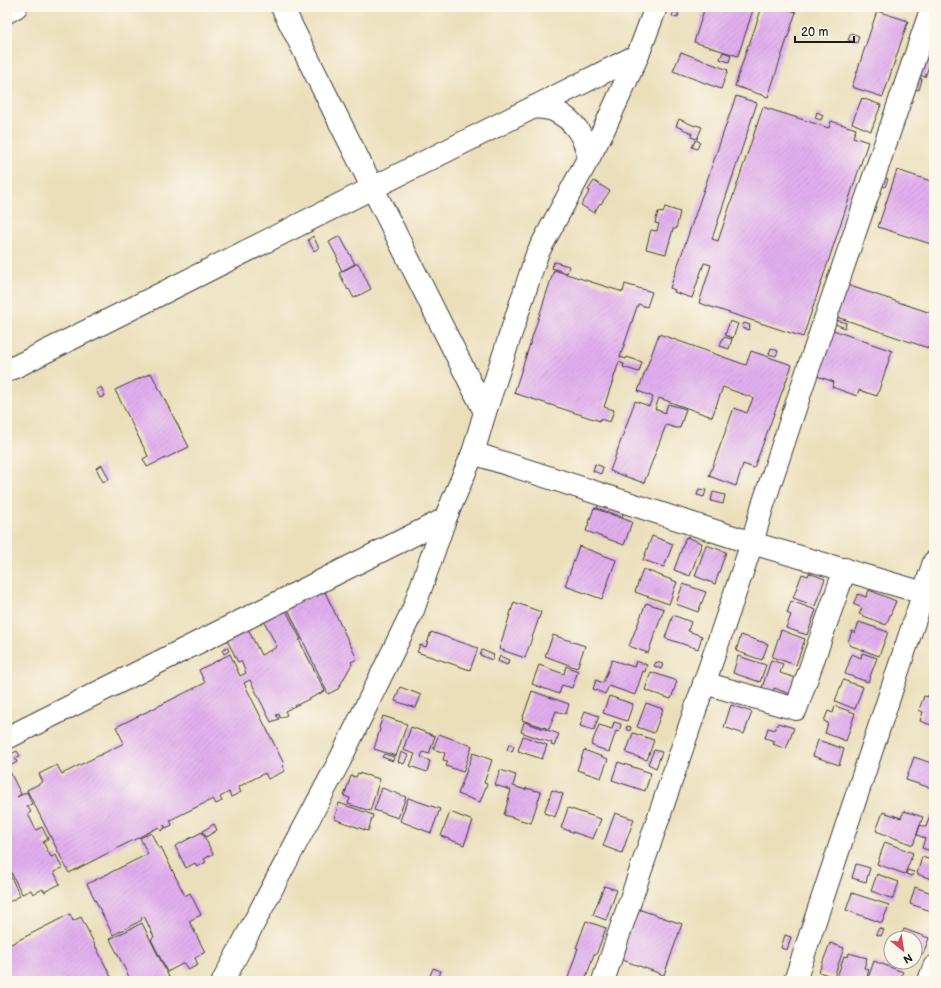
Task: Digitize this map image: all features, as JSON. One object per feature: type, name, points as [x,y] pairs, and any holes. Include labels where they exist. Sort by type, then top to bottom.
[{"type":"street","points":[[7,12],[16,7]]},
{"type":"street","points":[[282,7],[485,412]]},
{"type":"street","points":[[603,981],[752,543],[804,381],[932,7]]},
{"type":"street","points":[[224,981],[340,760],[413,610],[445,519],[473,453],[537,254],[604,129],[638,55],[654,9]]},
{"type":"street","points":[[7,371],[638,55]]},
{"type":"street","points":[[534,107],[554,111],[567,118],[577,128],[583,138],[589,158]]},
{"type":"street","points":[[473,453],[752,543],[845,570],[930,578],[795,981]]},
{"type":"street","points":[[7,738],[445,519]]},
{"type":"street","points":[[704,683],[796,709],[845,570]]},
{"type":"street","points":[[929,981],[934,967]]},
{"type":"building","points":[[705,7],[754,7],[738,56],[694,42]]},
{"type":"building","points":[[762,7],[780,7],[796,12],[768,97],[735,86]]},
{"type":"building","points":[[674,11],[679,14],[677,18],[672,16]]},
{"type":"building","points":[[877,11],[908,21],[883,97],[852,87]]},
{"type":"building","points":[[851,33],[859,36],[857,43],[848,40]]},
{"type":"building","points":[[929,41],[934,43],[934,53],[925,77],[917,74]]},
{"type":"building","points":[[681,52],[728,70],[721,89],[673,71]]},
{"type":"building","points":[[723,52],[731,55],[729,62],[720,59]]},
{"type":"building","points":[[915,77],[922,79],[919,90],[912,88]]},
{"type":"building","points":[[736,96],[757,103],[712,239],[718,241],[763,107],[829,128],[831,121],[856,129],[853,137],[868,142],[803,337],[699,303],[711,265],[704,263],[692,298],[674,292],[675,290],[670,288]]},
{"type":"building","points":[[862,98],[881,105],[871,131],[852,123]]},
{"type":"building","points":[[817,112],[823,115],[821,120],[815,118]]},
{"type":"building","points":[[679,119],[695,126],[702,127],[697,139],[691,137],[692,133],[676,126]]},
{"type":"building","points":[[696,140],[700,142],[697,149],[692,147]]},
{"type":"building","points":[[897,170],[934,182],[934,245],[878,227]]},
{"type":"building","points":[[881,177],[888,179],[885,187],[878,184]]},
{"type":"building","points":[[594,181],[610,191],[594,213],[581,205],[590,191],[588,190]]},
{"type":"building","points":[[665,207],[680,212],[676,229],[673,229],[666,254],[646,249],[651,230],[657,231],[659,224],[655,223],[658,212],[663,213]]},
{"type":"building","points":[[313,236],[319,248],[314,251],[308,240]]},
{"type":"building","points":[[340,236],[355,264],[342,271],[337,260],[338,259],[329,242]]},
{"type":"building","points":[[554,262],[569,266],[567,273],[552,268]]},
{"type":"building","points":[[358,263],[371,289],[354,298],[339,273]]},
{"type":"building","points":[[554,270],[623,292],[625,284],[652,292],[647,307],[638,304],[620,357],[626,359],[627,357],[642,362],[639,372],[623,367],[624,364],[619,362],[604,407],[614,410],[610,422],[600,419],[600,421],[514,393]]},
{"type":"building","points":[[844,284],[934,314],[934,350],[837,317]]},
{"type":"building","points":[[834,319],[846,323],[845,328],[833,323]]},
{"type":"building","points":[[730,321],[738,324],[733,338],[725,335]]},
{"type":"building","points":[[744,323],[750,325],[749,330],[742,328]]},
{"type":"building","points":[[833,330],[892,351],[877,396],[859,390],[857,396],[832,387],[834,382],[817,376]]},
{"type":"building","points":[[659,334],[746,365],[751,351],[792,365],[754,468],[743,464],[736,486],[709,476],[734,408],[747,413],[753,398],[723,387],[712,417],[659,398],[655,409],[665,413],[668,404],[686,409],[680,428],[666,425],[644,483],[610,471],[635,401],[649,406],[653,397],[638,391]]},
{"type":"building","points":[[723,337],[732,339],[729,349],[720,346]]},
{"type":"building","points":[[771,348],[778,351],[776,356],[769,354]]},
{"type":"building","points":[[151,373],[189,447],[147,467],[143,459],[148,456],[115,390]]},
{"type":"building","points":[[101,387],[105,396],[100,398],[96,390]]},
{"type":"building","points":[[595,464],[603,467],[601,474],[593,471]]},
{"type":"building","points":[[102,465],[109,479],[103,482],[96,468]]},
{"type":"building","points":[[699,489],[706,490],[704,497],[697,495]]},
{"type":"building","points":[[713,492],[725,495],[723,504],[711,501]]},
{"type":"building","points":[[600,497],[626,506],[622,517],[597,508]]},
{"type":"building","points":[[594,508],[632,522],[624,545],[586,531]]},
{"type":"building","points":[[652,536],[673,544],[664,567],[643,560]]},
{"type":"building","points":[[686,537],[702,543],[690,576],[674,570]]},
{"type":"building","points":[[706,545],[726,552],[715,584],[695,576]]},
{"type":"building","points":[[579,546],[616,560],[602,599],[565,586]]},
{"type":"building","points":[[643,569],[677,582],[669,604],[635,592]]},
{"type":"building","points":[[809,573],[825,579],[815,606],[793,598],[802,574],[808,576]]},
{"type":"building","points":[[683,584],[706,592],[698,612],[676,604]]},
{"type":"building","points":[[324,590],[357,659],[351,662],[352,664],[338,689],[328,694],[287,607]]},
{"type":"building","points":[[869,590],[896,601],[886,625],[859,614],[862,608],[853,604],[858,594],[866,597]]},
{"type":"building","points":[[791,601],[816,610],[807,635],[786,628],[791,615],[787,613]]},
{"type":"building","points":[[514,602],[541,612],[525,658],[499,649]]},
{"type":"building","points":[[646,603],[664,609],[648,653],[629,646]]},
{"type":"building","points":[[285,608],[301,640],[299,640],[325,691],[285,711],[287,715],[280,718],[279,714],[276,715],[279,719],[271,722],[250,680],[244,683],[284,764],[282,766],[285,771],[268,779],[265,773],[238,787],[241,792],[231,797],[229,792],[220,797],[222,801],[216,804],[213,799],[170,820],[172,825],[166,828],[164,825],[165,828],[161,831],[159,827],[69,873],[27,790],[43,782],[39,774],[57,765],[62,774],[124,743],[116,727],[205,683],[199,670],[230,654],[240,676],[246,673],[241,661],[238,662],[226,638],[247,627],[261,655],[277,647],[263,619]]},
{"type":"building","points":[[673,615],[691,622],[688,631],[702,636],[698,649],[665,638]]},
{"type":"building","points":[[859,622],[888,632],[879,656],[849,645],[850,643],[848,642],[852,631],[855,633]]},
{"type":"building","points":[[781,630],[805,639],[796,665],[772,657]]},
{"type":"building","points":[[431,632],[478,648],[470,670],[417,652],[420,645],[426,647]]},
{"type":"building","points":[[553,635],[585,646],[577,668],[545,656]]},
{"type":"building","points":[[741,635],[768,644],[762,660],[736,651]]},
{"type":"building","points":[[227,647],[229,651],[224,654],[222,650]]},
{"type":"building","points":[[482,650],[494,655],[492,660],[480,655]]},
{"type":"building","points":[[862,653],[877,658],[868,682],[845,674],[852,654],[861,658]]},
{"type":"building","points":[[500,656],[509,660],[507,665],[498,661]]},
{"type":"building","points":[[738,656],[766,665],[760,682],[733,673]]},
{"type":"building","points":[[612,660],[634,667],[636,661],[647,665],[645,672],[643,671],[635,695],[609,686],[605,694],[593,689],[596,680],[603,683]]},
{"type":"building","points":[[771,660],[783,664],[780,673],[796,678],[790,694],[774,688],[773,692],[762,688]]},
{"type":"building","points":[[656,662],[663,664],[661,669],[654,666]]},
{"type":"building","points":[[539,665],[564,674],[566,666],[578,671],[572,688],[562,685],[559,694],[532,684]]},
{"type":"building","points":[[651,672],[677,681],[671,699],[645,690]]},
{"type":"building","points":[[843,680],[863,687],[855,709],[835,701]]},
{"type":"building","points":[[400,687],[421,695],[416,708],[395,701]]},
{"type":"building","points":[[532,691],[569,704],[566,714],[556,711],[549,729],[522,720]]},
{"type":"building","points":[[928,695],[934,697],[934,726],[920,721],[923,712],[919,710],[924,696],[928,697]]},
{"type":"building","points":[[609,696],[633,704],[627,721],[603,713]]},
{"type":"building","points":[[646,703],[663,709],[654,733],[637,727]]},
{"type":"building","points":[[731,705],[752,712],[744,734],[724,727]]},
{"type":"building","points":[[835,706],[855,713],[846,741],[825,733],[828,723],[824,721],[828,711],[833,713]]},
{"type":"building","points":[[585,711],[599,716],[594,730],[580,726]]},
{"type":"building","points":[[383,716],[407,724],[396,756],[374,749]]},
{"type":"building","points":[[524,722],[559,734],[554,746],[551,745],[552,743],[521,732]]},
{"type":"building","points":[[614,722],[621,724],[619,732],[616,731],[609,752],[591,745],[599,725],[612,729]]},
{"type":"building","points":[[778,723],[794,728],[786,749],[773,744],[775,741],[765,738],[768,728],[775,730]]},
{"type":"building","points":[[627,726],[631,727],[630,731],[626,729]]},
{"type":"building","points":[[411,727],[435,736],[429,754],[423,752],[421,757],[430,761],[427,772],[410,766],[415,754],[403,750]]},
{"type":"building","points":[[633,733],[654,740],[647,760],[626,753]]},
{"type":"building","points":[[439,734],[472,746],[463,772],[446,766],[448,761],[443,760],[445,753],[433,749]]},
{"type":"building","points":[[523,736],[547,745],[542,759],[518,751]]},
{"type":"building","points":[[818,740],[844,749],[839,765],[813,756]]},
{"type":"building","points":[[509,744],[514,746],[512,752],[507,750]]},
{"type":"building","points":[[584,750],[608,759],[601,778],[577,770]]},
{"type":"building","points":[[654,750],[662,752],[656,768],[648,764]]},
{"type":"building","points":[[17,751],[20,756],[15,758],[17,762],[10,766],[7,756]]},
{"type":"building","points":[[401,752],[408,755],[404,764],[398,762]]},
{"type":"building","points":[[473,753],[492,760],[484,783],[487,784],[480,802],[458,794]]},
{"type":"building","points":[[384,754],[394,757],[393,761],[382,757]]},
{"type":"building","points":[[914,757],[934,764],[934,789],[906,780]]},
{"type":"building","points":[[618,762],[651,773],[645,791],[612,780]]},
{"type":"building","points":[[500,770],[516,775],[513,786],[541,792],[531,823],[504,815],[511,790],[495,785]]},
{"type":"building","points":[[10,772],[21,794],[17,797],[27,792],[32,804],[27,806],[31,812],[28,814],[36,830],[42,827],[48,839],[43,842],[51,857],[56,855],[62,868],[54,872],[60,884],[44,892],[43,889],[33,894],[31,890],[22,894],[7,865],[7,802],[10,801],[7,795],[7,774]]},
{"type":"building","points":[[358,773],[380,779],[370,811],[348,804],[350,798],[344,796],[351,776],[356,777]]},
{"type":"building","points":[[382,788],[406,797],[398,818],[374,810]]},
{"type":"building","points":[[552,790],[563,794],[555,817],[544,813]]},
{"type":"building","points":[[408,798],[440,809],[431,833],[400,821]]},
{"type":"building","points":[[339,803],[373,815],[368,831],[334,819]]},
{"type":"building","points":[[568,808],[601,819],[593,839],[561,828]]},
{"type":"building","points":[[904,811],[923,817],[913,845],[876,831],[883,812],[901,818]]},
{"type":"building","points":[[450,812],[473,821],[464,845],[441,836]]},
{"type":"building","points":[[615,813],[634,819],[622,853],[603,846]]},
{"type":"building","points":[[930,815],[934,816],[934,852],[922,848],[925,838],[917,835],[920,825],[926,827]]},
{"type":"building","points":[[214,824],[217,830],[206,837],[203,831]]},
{"type":"building","points":[[202,832],[213,854],[204,859],[206,862],[197,867],[195,863],[186,868],[175,846]]},
{"type":"building","points":[[151,833],[159,849],[161,847],[185,896],[190,893],[201,915],[189,921],[205,952],[195,958],[198,965],[188,970],[184,963],[167,972],[151,939],[154,937],[144,916],[141,918],[142,920],[113,935],[87,884],[148,854],[140,838]]},
{"type":"building","points":[[885,842],[913,853],[905,874],[877,864]]},
{"type":"building","points":[[922,857],[934,861],[934,880],[917,874]]},
{"type":"building","points":[[856,864],[870,868],[866,882],[852,878]]},
{"type":"building","points":[[7,869],[20,896],[7,903]]},
{"type":"building","points":[[907,870],[914,872],[912,876],[906,874]]},
{"type":"building","points":[[877,874],[899,882],[893,899],[871,891]]},
{"type":"building","points":[[604,886],[617,890],[606,920],[593,915]]},
{"type":"building","points":[[915,887],[934,894],[934,912],[910,904]]},
{"type":"building","points":[[852,893],[889,905],[882,923],[846,910]]},
{"type":"building","points":[[635,908],[682,924],[664,975],[617,958]]},
{"type":"building","points":[[70,914],[73,921],[81,917],[112,979],[109,981],[7,981],[7,946]]},
{"type":"building","points":[[586,921],[606,928],[596,955],[594,954],[585,981],[567,981],[578,948],[576,948]]},
{"type":"building","points":[[142,923],[171,981],[131,981],[110,939]]},
{"type":"building","points":[[879,928],[884,930],[881,936],[876,934]]},
{"type":"building","points":[[785,935],[791,937],[787,950],[781,948]]},
{"type":"building","points":[[923,936],[929,938],[923,954]]},
{"type":"building","points":[[830,943],[844,948],[834,977],[819,972]]},
{"type":"building","points":[[849,953],[867,958],[864,968],[869,969],[866,981],[850,981],[837,977],[844,956],[848,957]]},
{"type":"building","points":[[874,961],[883,964],[883,970],[898,970],[903,972],[900,981],[867,981]]},
{"type":"building","points":[[433,968],[441,971],[438,979],[430,976]]}]
